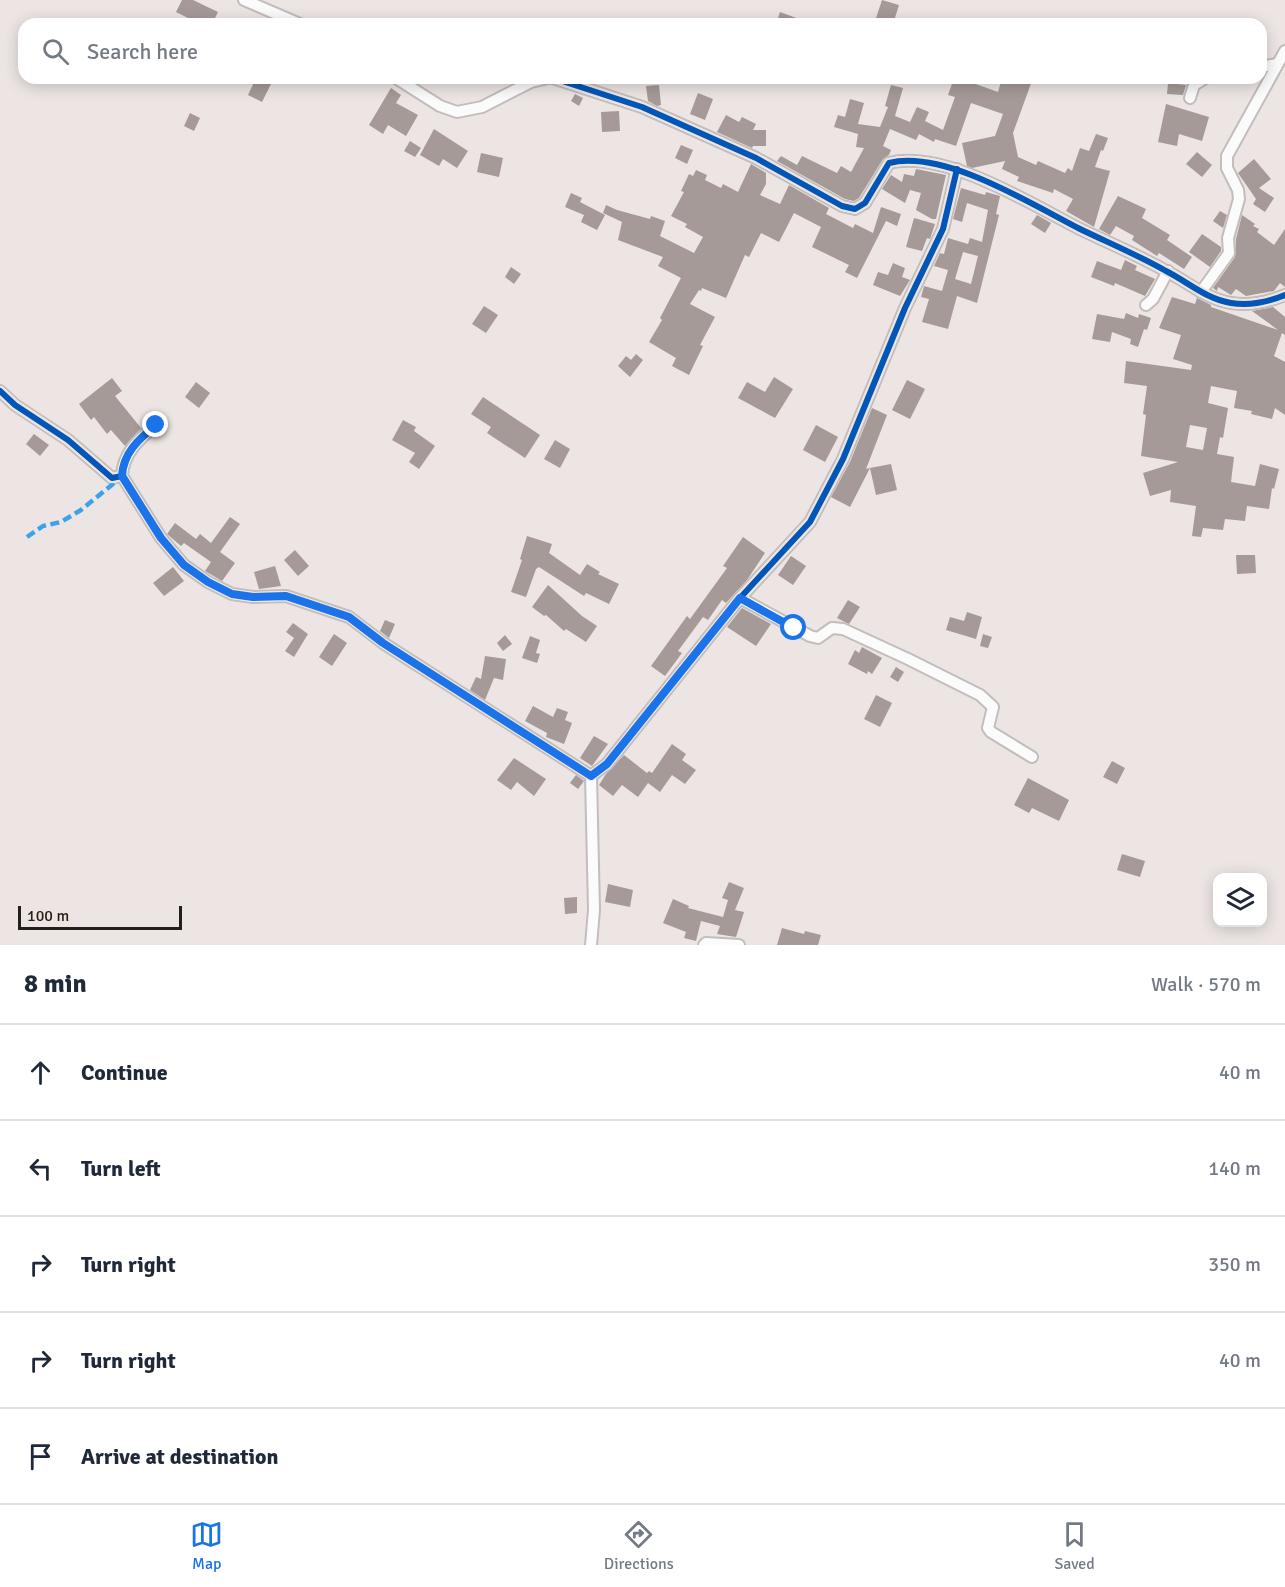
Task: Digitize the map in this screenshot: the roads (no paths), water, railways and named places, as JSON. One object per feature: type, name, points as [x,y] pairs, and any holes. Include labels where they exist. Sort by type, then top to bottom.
[{"type":"street","points":[[244,0],[286,18]]},
{"type":"street","points":[[1267,82],[1285,51]]},
{"type":"street","points":[[1267,66],[1277,64]]},
{"type":"street","points":[[405,84],[440,106],[457,112],[482,107],[527,84]]},
{"type":"street","points":[[572,84],[642,107],[756,158],[842,206],[855,209],[865,203],[890,163],[900,160],[920,160],[957,169],[1028,201],[1168,271],[1201,292],[1231,303],[1251,304],[1266,302],[1285,295]]},
{"type":"street","points":[[1190,98],[1195,84]]},
{"type":"street","points":[[1201,292],[1229,253],[1228,238],[1239,199],[1238,190],[1227,168],[1227,156],[1266,84]]},
{"type":"street","points":[[591,776],[607,764],[740,598],[810,522],[843,459],[905,308],[943,229],[957,169]]},
{"type":"street","points":[[1146,305],[1153,299],[1168,271]]},
{"type":"street","points":[[0,391],[15,405],[68,440],[112,478],[122,476]]},
{"type":"street","points":[[156,425],[129,452],[122,464],[122,476],[161,538],[184,565],[208,582],[232,594],[253,597],[286,596],[349,617],[383,643],[591,776]]},
{"type":"street","points":[[740,598],[810,636],[818,638],[832,628],[843,629],[980,695],[993,707],[988,728],[991,732],[1032,757]]},
{"type":"street","points":[[591,776],[594,910],[591,945]]},
{"type":"street","points":[[704,945],[739,945]]}]
